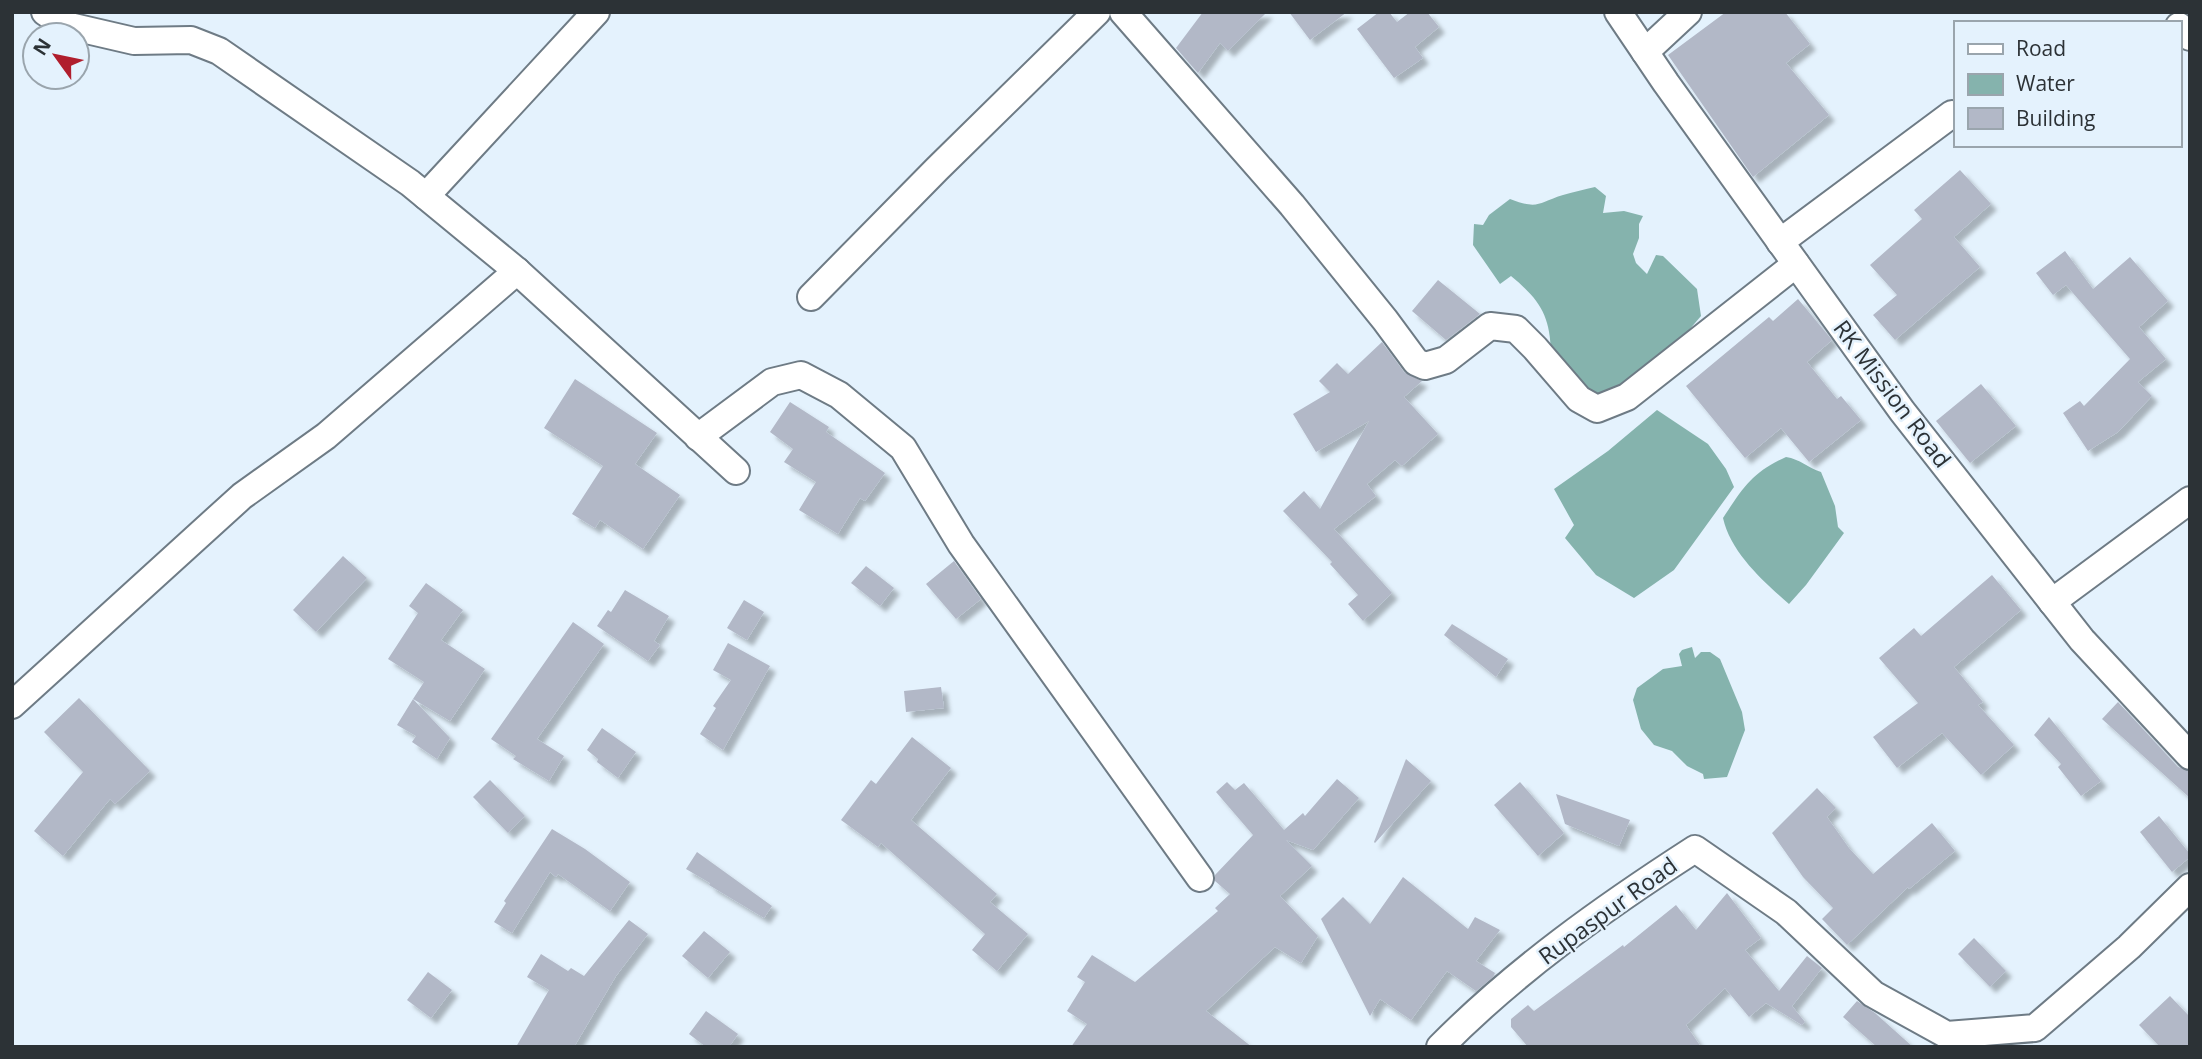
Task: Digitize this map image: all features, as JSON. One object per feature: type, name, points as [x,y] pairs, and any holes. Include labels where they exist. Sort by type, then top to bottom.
[{"type":"street","points":[[45,12],[65,25],[134,41],[191,40],[219,51],[426,196],[517,271],[736,471]]},
{"type":"street","points":[[426,196],[596,12]]},
{"type":"street","points":[[811,297],[1097,12]]},
{"type":"street","points":[[1124,12],[1292,205],[1416,362],[1425,366],[1446,359],[1490,326],[1516,329],[1579,399],[1597,409],[1626,397],[1796,264]]},
{"type":"street","name":"RK Mission Road","points":[[1618,12],[1902,411],[2082,640],[2190,756]]},
{"type":"street","points":[[1645,52],[1688,12]]},
{"type":"street","points":[[1780,242],[1952,114]]},
{"type":"street","points":[[12,705],[242,496],[326,436],[517,271]]},
{"type":"street","points":[[698,437],[772,382],[801,375],[839,395],[902,448],[961,544],[1200,878]]},
{"type":"street","points":[[2052,602],[2190,500]]},
{"type":"street","name":"Rupaspur Road","points":[[1440,1047],[1475,1012],[1611,903],[1695,849],[1786,912],[1873,994],[1947,1035],[2035,1028],[2129,947],[2190,887]]},
{"type":"water","points":[[1595,187],[1606,196],[1603,213],[1624,211],[1643,216],[1633,254],[1636,263],[1647,274],[1656,255],[1663,256],[1697,289],[1701,316],[1677,344],[1621,389],[1593,397],[1551,353],[1546,318],[1536,301],[1511,276],[1500,284],[1473,245],[1474,224],[1483,225],[1489,215],[1510,199],[1533,205]]},
{"type":"water","points":[[1657,410],[1708,444],[1726,469],[1734,487],[1674,570],[1634,598],[1596,575],[1565,538],[1574,525],[1554,489],[1608,451]]},
{"type":"water","points":[[1786,457],[1821,472],[1835,506],[1838,527],[1844,533],[1789,604],[1741,555],[1723,518],[1756,475]]},
{"type":"water","points":[[1692,647],[1695,658],[1701,652],[1710,652],[1720,659],[1742,712],[1745,730],[1727,777],[1704,779],[1703,774],[1687,766],[1672,751],[1654,745],[1641,729],[1633,700],[1637,688],[1663,669],[1682,666],[1679,654]]},
{"type":"building","points":[[1203,12],[1267,12],[1228,51],[1220,43],[1198,73],[1176,48]]},
{"type":"building","points":[[1289,12],[1347,12],[1310,40]]},
{"type":"building","points":[[1379,12],[1389,12],[1397,22],[1410,12],[1427,12],[1439,27],[1415,47],[1423,58],[1394,78],[1357,29]]},
{"type":"building","points":[[1726,12],[1785,12],[1810,44],[1786,63],[1829,115],[1753,177],[1668,55]]},
{"type":"building","points":[[1960,170],[1991,204],[1954,237],[1980,267],[1895,340],[1873,315],[1897,295],[1870,265],[1922,219],[1914,210]]},
{"type":"building","points":[[2065,251],[2093,289],[2130,257],[2168,301],[2139,327],[2166,359],[2138,382],[2152,396],[2118,432],[2088,451],[2063,413],[2080,401],[2084,406],[2130,359],[2066,285],[2053,295],[2036,273]]},
{"type":"building","points":[[1438,280],[1480,314],[1446,340],[1412,311]]},
{"type":"building","points":[[1798,299],[1832,340],[1807,362],[1837,399],[1841,396],[1861,420],[1809,462],[1781,428],[1745,458],[1686,386],[1769,317],[1773,321]]},
{"type":"building","points":[[1382,342],[1404,372],[1422,381],[1404,397],[1438,434],[1402,466],[1395,460],[1367,484],[1376,496],[1334,529],[1392,593],[1363,621],[1348,604],[1358,595],[1330,564],[1332,562],[1283,511],[1304,491],[1320,509],[1369,421],[1316,452],[1293,414],[1330,392],[1319,381],[1337,363],[1348,374]]},
{"type":"building","points":[[575,379],[657,433],[635,464],[680,495],[643,549],[600,520],[595,528],[572,514],[603,466],[544,428]]},
{"type":"building","points":[[1981,384],[2016,426],[1970,463],[1936,421]]},
{"type":"building","points":[[790,402],[829,427],[826,432],[885,473],[865,501],[860,498],[838,534],[799,510],[816,482],[784,462],[793,449],[770,432]]},
{"type":"building","points":[[343,556],[367,578],[316,632],[293,610]]},
{"type":"building","points":[[954,561],[981,599],[956,619],[926,584]]},
{"type":"building","points":[[866,566],[894,588],[880,606],[851,583]]},
{"type":"building","points":[[1992,575],[2021,610],[1954,667],[1983,702],[1978,705],[2014,745],[1981,775],[1942,733],[1897,768],[1873,737],[1918,703],[1879,658],[1914,628],[1921,636]]},
{"type":"building","points":[[426,583],[463,610],[441,640],[485,669],[450,721],[413,699],[424,682],[388,659],[418,613],[409,606]]},
{"type":"building","points":[[625,590],[669,616],[654,641],[660,645],[648,661],[597,626],[608,610],[611,612]]},
{"type":"building","points":[[744,600],[764,612],[747,640],[727,628]]},
{"type":"building","points":[[573,622],[604,644],[537,739],[564,756],[549,781],[513,759],[516,756],[491,739]]},
{"type":"building","points":[[1452,624],[1508,659],[1496,677],[1444,635]]},
{"type":"building","points":[[728,643],[770,666],[723,750],[700,734],[716,708],[713,706],[731,680],[713,670]]},
{"type":"building","points":[[941,687],[944,708],[906,712],[904,691]]},
{"type":"building","points":[[79,698],[150,771],[115,804],[110,799],[63,856],[34,831],[83,772],[44,732]]},
{"type":"building","points":[[413,699],[450,738],[437,759],[412,742],[416,736],[397,725]]},
{"type":"building","points":[[2118,702],[2178,767],[2190,771],[2190,798],[2102,719]]},
{"type":"building","points":[[2049,717],[2101,781],[2081,796],[2058,767],[2061,764],[2034,735]]},
{"type":"building","points":[[602,728],[636,752],[618,778],[597,762],[598,759],[587,750]]},
{"type":"building","points":[[912,737],[951,768],[911,820],[997,894],[990,902],[1028,934],[997,971],[972,950],[985,934],[881,843],[878,847],[841,820],[871,780],[876,784]]},
{"type":"building","points":[[1406,759],[1431,781],[1375,843],[1374,842]]},
{"type":"building","points":[[1337,779],[1359,798],[1313,850],[1286,840],[1312,866],[1280,896],[1318,936],[1301,963],[1275,947],[1206,1011],[1252,1047],[1071,1047],[1087,1024],[1067,1011],[1085,982],[1077,977],[1092,955],[1135,982],[1218,911],[1215,908],[1230,894],[1215,881],[1215,875],[1253,835],[1216,792],[1227,782],[1235,790],[1244,783],[1284,830],[1303,813],[1305,816]]},
{"type":"building","points":[[490,780],[525,816],[508,833],[473,797]]},
{"type":"building","points":[[1520,782],[1564,833],[1538,856],[1494,805]]},
{"type":"building","points":[[1817,788],[1836,808],[1827,817],[1849,848],[1873,874],[1932,823],[1955,851],[1909,889],[1908,887],[1847,945],[1822,919],[1833,908],[1803,877],[1772,833]]},
{"type":"building","points":[[1556,794],[1630,820],[1619,846],[1565,824]]},
{"type":"building","points":[[2159,816],[2190,854],[2190,857],[2172,872],[2140,832]]},
{"type":"building","points":[[552,829],[630,882],[610,911],[558,874],[556,877],[550,872],[512,933],[494,922],[506,903],[504,901]]},
{"type":"building","points":[[697,852],[772,906],[764,918],[686,869]]},
{"type":"building","points":[[1403,877],[1468,929],[1475,917],[1500,930],[1476,961],[1495,973],[1493,977],[1476,991],[1447,971],[1411,1020],[1380,999],[1370,1016],[1321,919],[1343,897],[1370,924]]},
{"type":"building","points":[[1727,893],[1761,938],[1745,950],[1779,991],[1807,956],[1822,968],[1792,1006],[1805,1022],[1802,1025],[1766,1003],[1749,1017],[1725,988],[1686,1025],[1701,1047],[1528,1047],[1511,1027],[1511,1019],[1528,1005],[1534,1011],[1623,945],[1624,947],[1676,905],[1696,930]]},
{"type":"building","points":[[629,920],[648,934],[616,976],[574,1047],[516,1047],[549,990],[527,977],[541,954],[568,971],[571,968],[584,976]]},
{"type":"building","points":[[704,931],[730,952],[708,978],[682,956]]},
{"type":"building","points":[[1974,938],[2006,971],[1990,987],[1958,954]]},
{"type":"building","points":[[428,972],[452,990],[431,1018],[407,1000]]},
{"type":"building","points":[[2170,996],[2190,1017],[2190,1047],[2160,1047],[2139,1025]]},
{"type":"building","points":[[1857,1001],[1875,1013],[1913,1047],[1877,1047],[1843,1017]]},
{"type":"building","points":[[706,1011],[738,1034],[729,1047],[706,1047],[689,1034]]}]
